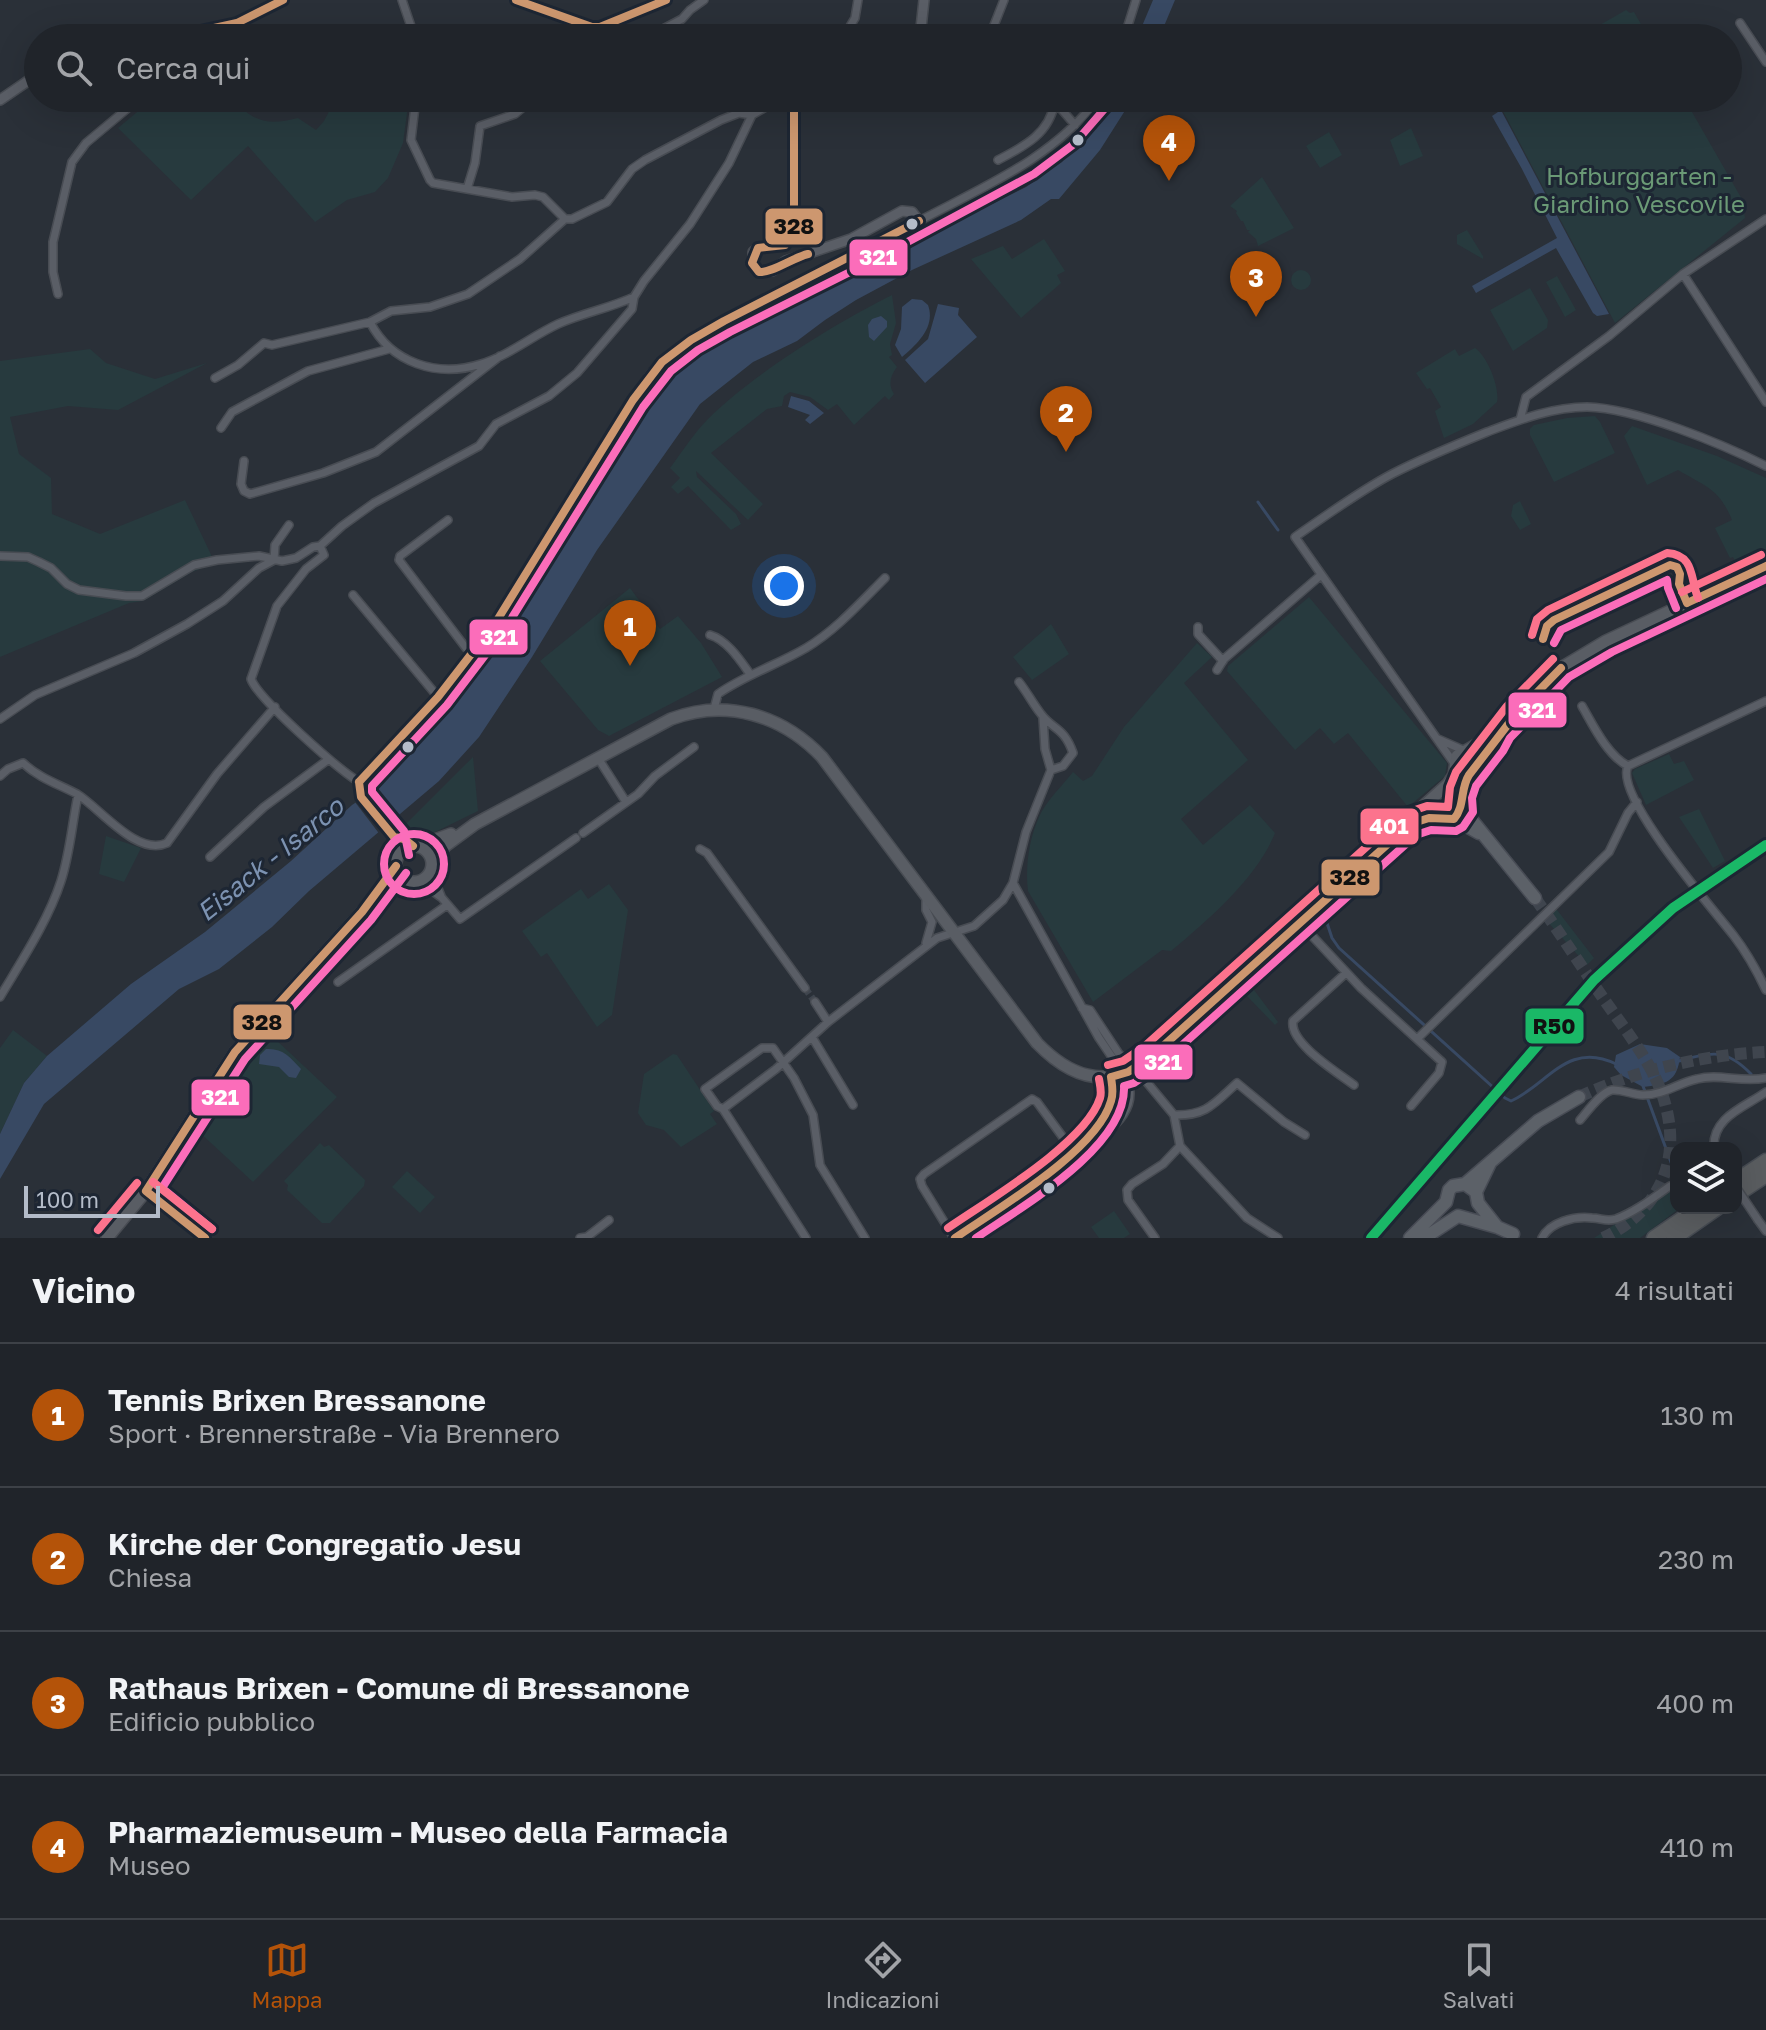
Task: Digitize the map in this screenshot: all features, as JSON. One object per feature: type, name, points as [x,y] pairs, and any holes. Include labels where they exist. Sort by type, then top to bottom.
[{"type":"highway","points":[[1742,1179],[1766,1161]]},
{"type":"highway","points":[[1742,1191],[1766,1175]]},
{"type":"highway","points":[[1654,1238],[1689,1214]]},
{"type":"highway","points":[[1674,1238],[1708,1214]]},
{"type":"main road","points":[[1454,819],[1465,780],[1493,745],[1500,731],[1544,683],[1574,658],[1766,566]]},
{"type":"main road","points":[[107,1238],[146,1191],[235,1052],[362,912],[391,888],[414,882],[432,868],[445,846],[475,824],[671,719],[714,709],[742,711],[775,722],[815,750],[846,786],[952,931],[1048,1054],[1073,1070],[1092,1076],[1135,1068],[1301,924],[1410,824],[1416,813],[1448,784],[1457,756],[1500,731]]},
{"type":"main road","points":[[1466,750],[1478,762]]},
{"type":"main road","points":[[1436,796],[1449,791],[1461,803],[1482,835],[1535,898]]},
{"type":"main road","points":[[1436,796],[1434,814],[1439,819]]},
{"type":"main road","points":[[1410,824],[1429,818],[1454,819],[1482,835]]},
{"type":"main road","points":[[362,912],[404,849],[442,839],[475,824]]},
{"type":"main road","points":[[416,846],[430,855],[432,868]]},
{"type":"main road","points":[[396,861],[398,874],[414,882]]},
{"type":"main road","points":[[1410,1238],[1446,1202],[1449,1190],[1465,1184],[1538,1121],[1579,1097]]},
{"type":"main road","points":[[1424,1238],[1476,1210],[1477,1198],[1490,1163]]},
{"type":"main road","points":[[1465,1184],[1497,1227]]},
{"type":"main road","points":[[1446,1202],[1452,1214],[1513,1234]]},
{"type":"street","points":[[233,24],[283,0]]},
{"type":"street","points":[[402,0],[410,24]]},
{"type":"street","points":[[516,0],[591,24]]},
{"type":"street","points":[[607,24],[666,0]]},
{"type":"street","points":[[673,24],[704,0]]},
{"type":"street","points":[[851,24],[858,0]]},
{"type":"street","points":[[921,24],[924,0]]},
{"type":"street","points":[[995,24],[1004,0]]},
{"type":"street","points":[[1128,24],[1136,0]]},
{"type":"street","points":[[1742,26],[1766,62]]},
{"type":"street","points":[[0,100],[24,84]]},
{"type":"street","points":[[58,294],[53,272],[53,242],[72,162],[86,143],[123,112]]},
{"type":"street","points":[[414,112],[411,140],[430,180],[512,197],[543,197],[565,219]]},
{"type":"street","points":[[467,189],[475,163],[480,126],[517,112]]},
{"type":"street","points":[[0,556],[20,556],[39,562],[79,590],[142,596],[194,565],[259,556],[289,560],[320,546],[374,503],[479,446],[496,424],[557,390],[603,345],[632,309],[634,297],[644,281],[690,224],[729,163],[752,115],[757,112]]},
{"type":"street","points":[[794,112],[794,229],[785,245],[764,246],[753,252],[753,265],[758,271],[772,271],[786,261],[851,239],[902,211],[912,212],[919,221]]},
{"type":"street","points":[[998,160],[1031,142],[1047,127],[1052,112]]},
{"type":"street","points":[[1064,112],[1075,125]]},
{"type":"street","points":[[359,782],[438,697],[473,652],[537,558],[633,400],[662,362],[724,321],[1028,163],[1058,142],[1086,112]]},
{"type":"street","points":[[215,378],[238,365],[264,343],[272,345],[370,322],[391,311],[430,307],[468,294],[492,280],[565,219],[572,219],[607,202],[632,169],[645,160],[721,120],[739,113],[752,115]]},
{"type":"street","points":[[1520,420],[1526,397],[1609,336],[1683,274],[1766,219]]},
{"type":"street","points":[[1683,274],[1766,402]]},
{"type":"street","points":[[370,322],[389,349],[407,361],[425,367],[460,368],[481,364],[560,323],[634,297]]},
{"type":"street","points":[[221,428],[232,412],[308,371],[389,349]]},
{"type":"street","points":[[244,461],[241,484],[244,491],[250,494],[323,473],[376,452],[500,356]]},
{"type":"street","points":[[1456,766],[1295,537],[1387,477],[1427,457],[1520,420],[1572,408],[1607,409],[1665,425],[1766,466]]},
{"type":"street","points":[[448,520],[400,556],[399,560],[466,648],[473,652]]},
{"type":"street","points":[[274,560],[275,545],[289,525]]},
{"type":"street","points":[[320,546],[324,555],[291,585],[277,606],[252,671],[253,685],[329,759],[359,782],[361,797],[391,834],[416,846]]},
{"type":"street","points":[[0,719],[35,695],[134,653],[187,624],[223,601],[259,568],[274,560]]},
{"type":"street","points":[[1217,670],[1223,661],[1321,575]]},
{"type":"street","points":[[714,709],[718,694],[819,639],[838,625],[885,578]]},
{"type":"street","points":[[353,595],[438,697]]},
{"type":"street","points":[[1198,627],[1198,634],[1223,661]]},
{"type":"street","points":[[710,635],[717,637],[750,674]]},
{"type":"street","points":[[1019,682],[1043,718],[1065,736],[1073,753],[1063,766],[1051,770]]},
{"type":"street","points":[[1766,701],[1628,766],[1625,774],[1648,824],[1735,937],[1766,990]]},
{"type":"street","points":[[1582,706],[1608,746],[1628,766]]},
{"type":"street","points":[[0,776],[23,763],[42,778],[78,795],[129,836],[140,842],[162,846],[217,774],[275,707]]},
{"type":"street","points":[[723,1109],[925,947],[952,931],[974,926],[997,907],[1013,883],[1026,832],[1051,770],[1045,749],[1043,718]]},
{"type":"street","points":[[1438,739],[1466,750]]},
{"type":"street","points":[[414,882],[445,902],[460,919],[638,794],[655,776],[694,747]]},
{"type":"street","points":[[598,758],[626,802]]},
{"type":"street","points":[[210,857],[264,807],[329,759]]},
{"type":"street","points":[[0,997],[61,883],[78,795]]},
{"type":"street","points":[[1418,1038],[1609,852],[1628,813],[1637,802]]},
{"type":"street","points":[[391,834],[396,861]]},
{"type":"street","points":[[700,849],[707,853],[805,988]]},
{"type":"street","points":[[432,868],[445,902]]},
{"type":"street","points":[[1013,883],[1115,1071],[1111,1102],[1089,1135],[1073,1151],[954,1238],[920,1179],[1032,1099],[1073,1151]]},
{"type":"street","points":[[925,947],[932,928],[931,917],[926,910],[926,896]]},
{"type":"street","points":[[338,982],[445,902]]},
{"type":"street","points":[[1301,924],[1346,973],[1442,1062],[1442,1068],[1411,1106]]},
{"type":"street","points":[[1346,973],[1293,1021],[1291,1029],[1307,1048],[1354,1085]]},
{"type":"street","points":[[815,1002],[828,1022]]},
{"type":"street","points":[[1082,1008],[1090,1010],[1119,1054],[1135,1068],[1174,1115],[1180,1146],[1247,1218],[1278,1238]]},
{"type":"street","points":[[812,1037],[853,1105]]},
{"type":"street","points":[[806,1238],[723,1109],[717,1106],[705,1089],[768,1046],[773,1048],[794,1078],[813,1115],[820,1165],[865,1238]]},
{"type":"street","points":[[1580,1120],[1612,1090],[1646,1095],[1665,1092],[1697,1079],[1748,1081],[1766,1078]]},
{"type":"street","points":[[1174,1115],[1192,1116],[1206,1111],[1237,1083],[1284,1122],[1305,1135]]},
{"type":"street","points":[[1089,1135],[1096,1143],[1123,1116],[1131,1098],[1129,1085]]},
{"type":"street","points":[[1714,1142],[1715,1134],[1723,1121],[1766,1092]]},
{"type":"street","points":[[1155,1238],[1128,1200],[1127,1190],[1163,1164],[1180,1146]]},
{"type":"street","points":[[1542,1238],[1553,1226],[1567,1220],[1592,1218],[1607,1221],[1620,1217],[1670,1186]]},
{"type":"street","points":[[146,1191],[205,1238]]},
{"type":"street","points":[[1742,1194],[1765,1234]]},
{"type":"street","points":[[580,1238],[587,1237],[609,1220]]},
{"type":"green space","points":[[1626,10],[1634,12],[1641,24],[1602,24]]},
{"type":"green space","points":[[137,112],[247,112],[269,122],[298,118],[316,130],[329,112],[407,112],[403,143],[388,178],[375,192],[347,200],[315,222],[248,146],[191,200],[118,128]]},
{"type":"green space","name":"Hofburggarten - Giardino Vescovile","points":[[1503,112],[1692,112],[1747,208],[1745,218],[1615,323]]},
{"type":"green space","points":[[1411,128],[1423,156],[1400,166],[1390,140]]},
{"type":"green space","points":[[1329,132],[1342,155],[1320,168],[1306,146]]},
{"type":"green space","points":[[1262,177],[1294,228],[1258,246],[1237,211],[1230,206]]},
{"type":"green space","points":[[1467,230],[1483,259],[1457,244],[1457,235]]},
{"type":"green space","points":[[1044,239],[1065,271],[1057,275],[1061,283],[1021,318],[971,259],[1003,246],[1012,259]]},
{"type":"green space","points":[[1301,270],[1308,273],[1311,280],[1308,287],[1301,290],[1294,287],[1291,280],[1294,273]]},
{"type":"green space","points":[[1557,276],[1576,310],[1565,317],[1546,282]]},
{"type":"green space","points":[[1530,288],[1548,320],[1547,328],[1513,351],[1490,310]]},
{"type":"green space","points":[[892,295],[896,323],[890,344],[892,355],[889,357],[897,367],[891,380],[894,394],[889,400],[885,396],[854,425],[837,404],[828,410],[810,397],[790,392],[784,396],[782,406],[767,409],[711,453],[763,504],[748,520],[696,471],[697,477],[736,514],[741,524],[731,530],[688,486],[678,494],[671,487],[680,478],[670,468],[698,430],[726,402],[795,351]]},
{"type":"green space","points":[[1475,348],[1492,372],[1497,402],[1473,424],[1444,438],[1435,411],[1441,407],[1416,373],[1455,349],[1459,356]]},
{"type":"green space","points":[[90,349],[106,363],[155,379],[207,363],[118,410],[68,406],[10,417],[19,454],[51,478],[52,514],[100,534],[185,500],[215,563],[192,572],[143,601],[129,603],[0,657],[0,361]]},
{"type":"green space","points":[[1595,416],[1615,453],[1554,482],[1530,435],[1530,429],[1534,425],[1567,418]]},
{"type":"green space","points":[[1632,426],[1717,456],[1766,478],[1766,556],[1739,569],[1715,528],[1732,520],[1722,501],[1704,485],[1678,470],[1647,485],[1624,436]]},
{"type":"green space","points":[[1520,501],[1531,524],[1520,530],[1511,516],[1513,505]]},
{"type":"green space","points":[[630,588],[660,629],[678,616],[701,643],[722,677],[609,736],[598,730],[540,661]]},
{"type":"green space","points":[[1309,597],[1447,763],[1445,776],[1408,807],[1348,733],[1334,744],[1320,728],[1295,750],[1227,671],[1228,666]]},
{"type":"green space","points":[[1051,624],[1069,654],[1032,680],[1013,657]]},
{"type":"green space","points":[[1197,643],[1212,657],[1184,683],[1248,760],[1181,819],[1203,845],[1250,805],[1275,833],[1244,882],[1215,912],[1171,951],[1162,950],[1093,1002],[1028,891],[1030,844],[1046,805],[1073,772],[1083,781],[1092,776],[1124,727]]},
{"type":"green space","points":[[1669,754],[1674,764],[1684,761],[1694,780],[1646,805],[1632,773]]},
{"type":"green space","points":[[473,757],[478,811],[429,835],[403,830],[403,827]]},
{"type":"green space","points":[[1699,809],[1725,861],[1713,868],[1679,817]]},
{"type":"green space","points":[[106,836],[141,848],[124,882],[99,874]]},
{"type":"green space","points":[[609,884],[628,910],[612,1015],[597,1027],[547,953],[541,957],[522,931],[581,889],[588,899]]},
{"type":"green space","points":[[1554,906],[1594,958],[1587,965],[1543,917]]},
{"type":"green space","points":[[1251,986],[1278,1022],[1275,1025],[1244,993]]},
{"type":"green space","points":[[13,1030],[47,1056],[24,1083],[0,1134],[0,1048]]},
{"type":"green space","points":[[274,1038],[337,1097],[253,1182],[197,1130],[224,1088]]},
{"type":"green space","points":[[673,1054],[677,1055],[714,1111],[710,1114],[717,1124],[681,1147],[664,1130],[646,1125],[638,1113],[644,1074]]},
{"type":"green space","points":[[320,1143],[324,1147],[329,1145],[365,1180],[364,1186],[330,1223],[322,1223],[287,1190],[288,1185],[284,1181]]},
{"type":"green space","points":[[407,1171],[435,1197],[420,1213],[392,1187]]},
{"type":"green space","points":[[1670,1188],[1672,1214],[1640,1238],[1594,1238]]},
{"type":"green space","points":[[1114,1211],[1130,1234],[1124,1238],[1099,1238],[1091,1227]]},
{"type":"water","points":[[1153,0],[1175,0],[1165,24],[1143,24]]},
{"type":"water","points":[[1102,112],[1124,112],[1100,150],[1059,199],[1051,199],[1021,220],[912,270],[856,300],[797,341],[753,362],[700,404],[597,550],[479,737],[439,781],[309,891],[272,927],[219,969],[179,989],[44,1104],[0,1179],[0,1134],[24,1083],[47,1056],[131,984],[205,932],[291,861],[352,805],[376,789],[499,632],[649,390],[698,351],[1026,187],[1062,162]]},
{"type":"water","points":[[1502,112],[1609,314],[1597,316],[1593,313],[1556,248],[1476,293],[1472,286],[1557,238],[1492,116]]},
{"type":"water","points":[[912,299],[922,300],[928,305],[929,321],[919,341],[902,357],[895,345],[901,329],[902,307]]},
{"type":"water","points":[[938,304],[959,308],[958,315],[977,337],[925,383],[905,360],[928,339]]},
{"type":"water","points":[[881,316],[887,321],[887,327],[874,341],[869,337],[868,325],[872,319]]},
{"type":"water","points":[[791,396],[809,401],[824,413],[810,424],[805,420],[810,415],[788,407]]},
{"type":"water","points":[[1640,1044],[1667,1048],[1680,1057],[1673,1077],[1664,1083],[1643,1087],[1621,1075],[1614,1067],[1616,1055]]},
{"type":"water","points":[[266,1049],[282,1052],[293,1061],[301,1069],[296,1078],[289,1077],[279,1067],[259,1064],[260,1055]]},
{"type":"pier","points":[[367,793],[393,826],[381,836],[355,802]]},
{"type":"waterway","points":[[1258,502],[1278,530]]},
{"type":"waterway","points":[[1325,917],[1339,948],[1505,1098],[1511,1101],[1559,1068],[1584,1057],[1616,1064]]},
{"type":"waterway","points":[[1679,1061],[1718,1054],[1734,1060],[1751,1074]]},
{"type":"waterway","points":[[1643,1086],[1670,1160]]},
{"type":"tunnel","points":[[1535,898],[1638,1048],[1655,1077],[1666,1107],[1670,1148],[1660,1185],[1637,1215],[1603,1238]]},
{"type":"tunnel","points":[[805,988],[815,1002]]},
{"type":"tunnel","points":[[1579,1097],[1624,1079],[1671,1066],[1718,1056],[1766,1052]]},
{"type":"transit line","name":"328","points":[[232,24],[283,0]]},
{"type":"transit line","name":"328","points":[[516,0],[584,24]]},
{"type":"transit line","name":"328","points":[[607,24],[666,0]]},
{"type":"transit line","name":"328","points":[[794,112],[794,229],[785,245],[758,248],[752,263],[759,272],[764,272],[808,254]]},
{"type":"transit line","name":"321","points":[[409,855],[404,831],[372,792],[372,786],[447,705],[505,629],[643,407],[671,371],[698,350],[730,332],[874,260],[1034,174],[1074,144],[1102,112]]},
{"type":"transit line","name":"328","points":[[359,782],[438,697],[496,622],[633,400],[662,362],[724,321],[919,221]]},
{"type":"transit line","name":"401","points":[[1532,635],[1537,619],[1548,610],[1667,553],[1683,558],[1687,563],[1698,598]]},
{"type":"transit line","name":"401","points":[[1682,592],[1761,555]]},
{"type":"transit line","name":"328","points":[[1543,639],[1547,626],[1554,620],[1670,565],[1677,567],[1679,584],[1687,603]]},
{"type":"transit line","name":"328","points":[[1687,603],[1766,566]]},
{"type":"transit line","name":"321","points":[[976,1238],[1043,1192],[1090,1153],[1108,1131],[1120,1109],[1124,1086],[1134,1083],[1160,1065],[1416,835],[1431,830],[1456,831],[1463,827],[1473,812],[1472,798],[1476,786],[1510,738],[1569,677],[1612,652],[1766,579]]},
{"type":"transit line","name":"321","points":[[1554,643],[1561,630],[1667,580],[1676,608]]},
{"type":"transit line","name":"401","points":[[1108,1065],[1123,1061],[1145,1046],[1403,814],[1427,806],[1448,807],[1450,787],[1456,772],[1507,706],[1553,659]]},
{"type":"transit line","name":"328","points":[[1111,1077],[1128,1072],[1152,1056],[1410,824],[1429,818],[1454,819],[1460,809],[1469,775],[1516,714],[1561,668]]},
{"type":"transit line","name":"328","points":[[359,782],[361,797],[394,837],[404,839],[413,846]]},
{"type":"transit line","name":"321","points":[[414,834],[426,836],[435,843],[442,852],[444,864],[442,876],[435,885],[426,892],[414,894],[402,892],[393,885],[386,876],[384,864],[386,852],[393,843],[402,836],[414,834]]},
{"type":"transit line","name":"R50","points":[[1371,1238],[1594,980],[1673,908],[1766,845]]},
{"type":"transit line","name":"328","points":[[146,1191],[235,1052],[362,912],[396,866]]},
{"type":"transit line","name":"321","points":[[212,1229],[162,1188],[245,1059],[371,920],[406,873]]},
{"type":"transit line","name":"328","points":[[955,1238],[1044,1177],[1087,1139],[1102,1120],[1111,1101],[1111,1077]]},
{"type":"transit line","name":"401","points":[[948,1228],[1010,1187],[1076,1134],[1100,1098],[1099,1079]]},
{"type":"transit line","name":"401","points":[[153,1182],[212,1229]]},
{"type":"transit line","name":"401","points":[[98,1230],[137,1183]]},
{"type":"transit line","name":"328","points":[[146,1191],[205,1238]]},
{"type":"place","name":"Pharmaziemuseum - Museo della Farmacia","points":[[1169,181]]},
{"type":"place","name":"Rathaus Brixen - Comune di Bressanone","points":[[1256,317]]},
{"type":"place","name":"Kirche der Congregatio Jesu","points":[[1066,452]]},
{"type":"place","name":"Tennis Brixen Bressanone","points":[[630,666]]},
{"type":"water label","name":"Eisack - Isarco","points":[[270,859]]}]
